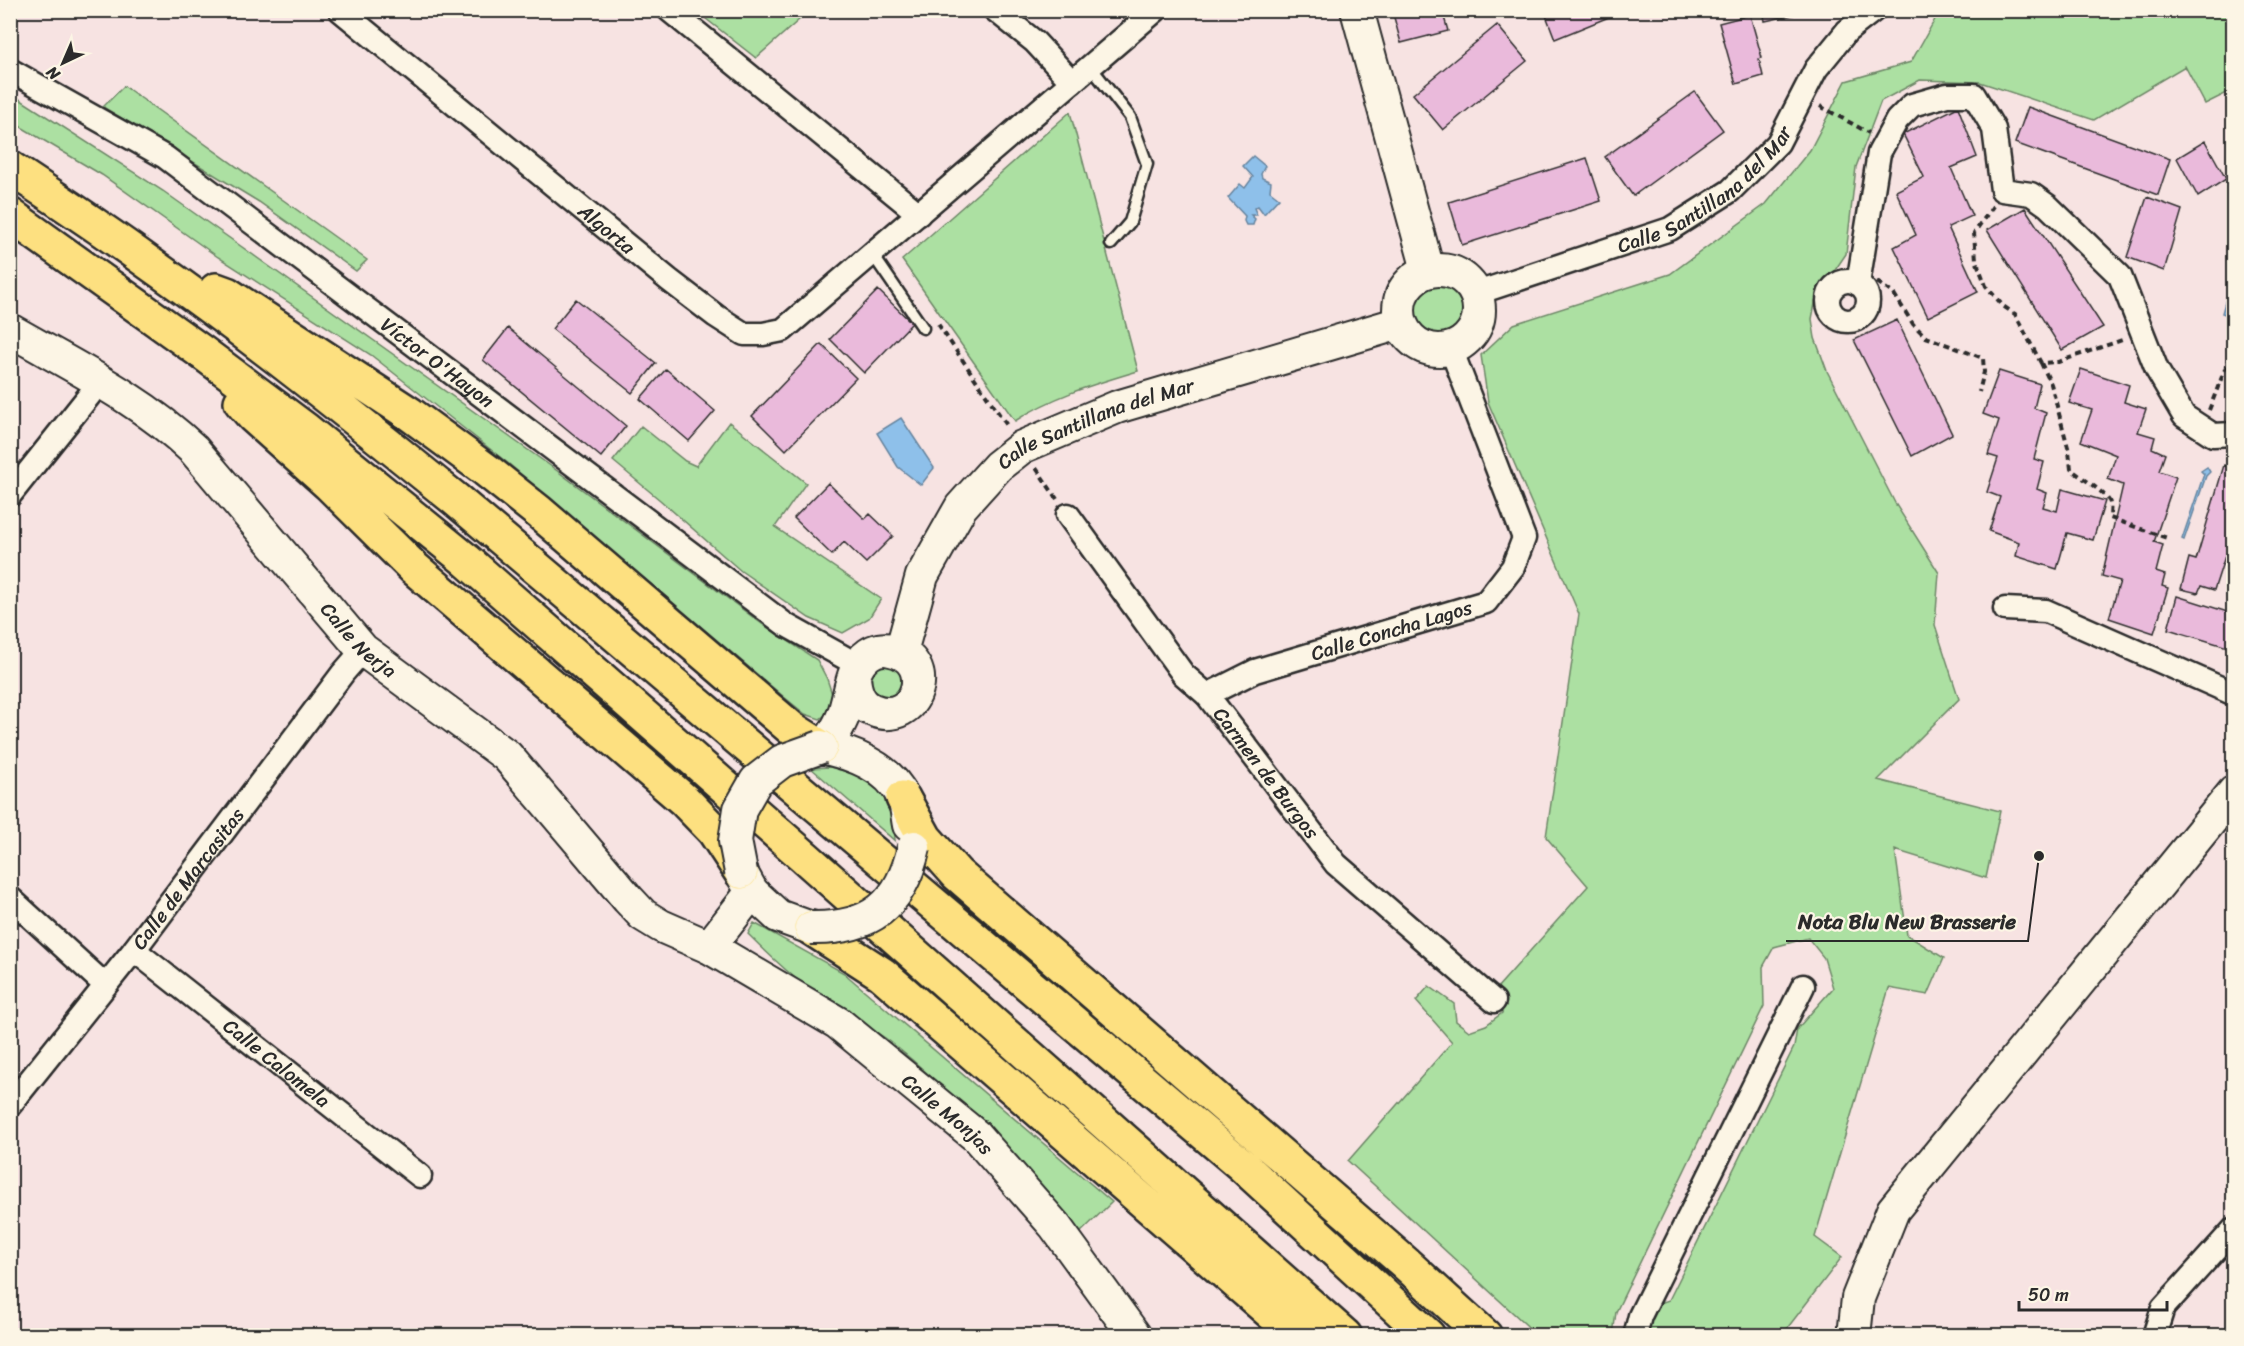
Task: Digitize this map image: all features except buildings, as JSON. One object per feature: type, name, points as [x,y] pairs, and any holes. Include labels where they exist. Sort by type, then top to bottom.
[{"type":"highway","points":[[10,168],[150,263],[324,393],[491,529],[1243,1166],[1428,1335]]},
{"type":"highway","points":[[10,216],[203,353],[306,430],[466,560],[1345,1335]]},
{"type":"highway","points":[[150,263],[227,294],[410,414],[539,512],[791,728],[823,748]]},
{"type":"highway","points":[[203,353],[253,416],[328,484],[414,568],[684,800],[714,831],[746,882]]},
{"type":"highway","points":[[903,798],[925,838],[957,874],[1485,1335]]},
{"type":"highway","points":[[811,928],[882,974],[1298,1335]]},
{"type":"street","points":[[669,10],[919,214]]},
{"type":"street","points":[[996,10],[1035,42],[1072,82]]},
{"type":"street","name":"Algorta","points":[[345,12],[675,284],[744,334],[764,334],[783,330],[1040,112],[1156,10]]},
{"type":"street","points":[[1357,10],[1428,270]]},
{"type":"street","name":"Calle Santillana del Mar","points":[[1477,293],[1670,229],[1730,191],[1778,143],[1816,69],[1847,31],[1874,10]]},
{"type":"street","name":"Víctor O'Hayon","points":[[10,70],[165,157],[786,625],[856,671]]},
{"type":"street","points":[[1859,276],[1879,153],[1897,120],[1912,105],[1947,94],[1974,95],[1994,129],[2002,190],[2031,194],[2048,206],[2120,276],[2157,370],[2184,416],[2213,435],[2234,434]]},
{"type":"street","points":[[1448,269],[1465,278],[1477,293],[1480,316],[1470,336],[1451,349],[1430,350],[1412,340],[1400,323],[1399,301],[1409,281],[1428,270],[1448,269]]},
{"type":"street","name":"Calle Santillana del Mar","points":[[901,652],[922,576],[961,507],[998,466],[1022,447],[1117,407],[1400,323]]},
{"type":"street","name":"Calle Nerja","points":[[10,330],[100,382],[171,428],[194,450],[363,650],[507,756],[643,915],[661,926],[709,947]]},
{"type":"street","name":"Calle Concha Lagos","points":[[1207,695],[1256,671],[1486,602],[1513,567],[1524,538],[1451,349]]},
{"type":"street","points":[[10,495],[100,382]]},
{"type":"street","name":"Carmen de Burgos","points":[[1068,515],[1183,674],[1207,695],[1336,864],[1494,1001]]},
{"type":"street","points":[[2005,609],[2046,611],[2234,694]]},
{"type":"street","points":[[823,748],[843,718],[856,671],[870,653],[885,649],[901,652],[912,662],[918,676],[917,691],[910,704],[897,712],[882,713],[870,709],[861,701],[855,690],[856,671]]},
{"type":"street","name":"Calle de Marcasitas","points":[[10,1105],[134,950],[343,673],[363,650]]},
{"type":"street","points":[[870,763],[873,738],[882,713]]},
{"type":"street","points":[[823,748],[870,763],[889,778],[903,798],[914,847],[908,871],[897,892],[880,910],[851,924],[835,928],[811,928],[778,916],[746,882],[735,841],[740,809],[756,781],[782,761],[823,748]]},
{"type":"street","points":[[1854,1335],[1858,1298],[1893,1210],[2234,792]]},
{"type":"street","points":[[709,947],[746,882]]},
{"type":"street","points":[[10,898],[105,985]]},
{"type":"street","name":"Calle Monjas","points":[[709,947],[838,1023],[976,1136],[1055,1226],[1135,1335]]},
{"type":"street","name":"Calle Calomela","points":[[134,950],[420,1176]]},
{"type":"street","points":[[1635,1335],[1640,1316],[1803,986]]},
{"type":"street","points":[[2154,1335],[2163,1308],[2234,1229]]},
{"type":"lane","points":[[1090,66],[1130,117],[1147,164],[1130,222],[1111,244]]},
{"type":"lane","points":[[878,250],[923,328]]},
{"type":"path","points":[[1802,97],[1869,133]]},
{"type":"path","points":[[2002,190],[1990,213],[1974,233],[1976,260],[1986,286],[2003,306],[2015,314],[2051,384],[2069,451],[2071,469],[2087,483],[2102,491],[2110,502],[2110,518],[2170,538]]},
{"type":"path","points":[[1859,276],[1894,294],[1913,324],[1926,337],[1983,358],[1984,372],[1979,392]]},
{"type":"path","points":[[936,322],[1068,515]]},
{"type":"path","points":[[2041,363],[2058,362],[2142,334]]},
{"type":"path","points":[[2201,427],[2234,346]]},
{"type":"green space","points":[[1948,10],[2233,11],[2233,90],[2205,104],[2185,66],[2094,120],[1980,82],[1920,80],[1881,101],[1856,167],[1846,254],[1816,298],[1812,319],[1815,338],[1827,371],[1896,505],[1939,573],[1935,625],[1959,699],[1878,780],[2000,811],[1986,878],[1895,850],[1907,935],[1944,958],[1928,995],[1889,988],[1815,1237],[1842,1257],[1782,1335],[1649,1335],[1649,1317],[1654,1305],[1669,1300],[1794,1047],[1797,1029],[1833,988],[1824,958],[1808,938],[1774,947],[1763,967],[1764,1006],[1616,1312],[1613,1335],[1537,1335],[1348,1161],[1452,1042],[1416,1001],[1429,986],[1454,1004],[1456,1021],[1469,1031],[1486,1025],[1502,1013],[1504,1003],[1497,988],[1588,886],[1546,837],[1579,614],[1488,402],[1481,355],[1514,324],[1670,274],[1766,204],[1810,150],[1846,81],[1911,62],[1938,14]]},
{"type":"green space","points":[[696,11],[809,11],[756,58]]},
{"type":"green space","points":[[124,86],[367,260],[356,271],[259,202],[103,107]]},
{"type":"green space","points":[[10,93],[163,191],[552,467],[762,624],[817,660],[834,700],[829,712],[820,719],[805,714],[509,464],[371,355],[218,257],[102,175],[11,121]]},
{"type":"green space","points":[[1070,112],[1138,371],[1044,404],[1015,421],[902,260]]},
{"type":"green space","points":[[1433,280],[1445,280],[1461,289],[1468,299],[1470,311],[1468,323],[1461,333],[1445,342],[1433,342],[1422,337],[1413,328],[1408,317],[1408,305],[1413,294],[1422,285]]},
{"type":"green space","points":[[729,422],[806,483],[775,527],[881,599],[869,618],[843,633],[809,618],[741,571],[613,461],[641,426],[685,461],[696,466]]},
{"type":"green space","points":[[868,663],[902,664],[903,694],[876,702],[863,670]]},
{"type":"green space","points":[[830,767],[867,778],[883,796],[894,815],[895,841],[811,768]]},
{"type":"green space","points":[[754,923],[844,973],[1112,1202],[1079,1234],[990,1135],[919,1066],[886,1039],[820,998],[767,953],[748,934]]},
{"type":"water","points":[[1253,156],[1265,166],[1261,174],[1262,178],[1271,182],[1270,191],[1279,198],[1264,214],[1258,206],[1254,208],[1257,215],[1251,215],[1255,219],[1253,225],[1246,225],[1245,216],[1228,198],[1240,184],[1245,188],[1253,177],[1243,166]]},
{"type":"water","points":[[2233,274],[2233,317],[2222,313]]},
{"type":"water","points":[[901,418],[934,468],[921,485],[898,467],[877,433]]},
{"type":"water","points":[[2207,467],[2210,472],[2206,476],[2184,540],[2182,539],[2204,474],[2201,471]]},
{"type":"place","name":"Nota Blu New Brasserie","points":[[2039,856]]}]
